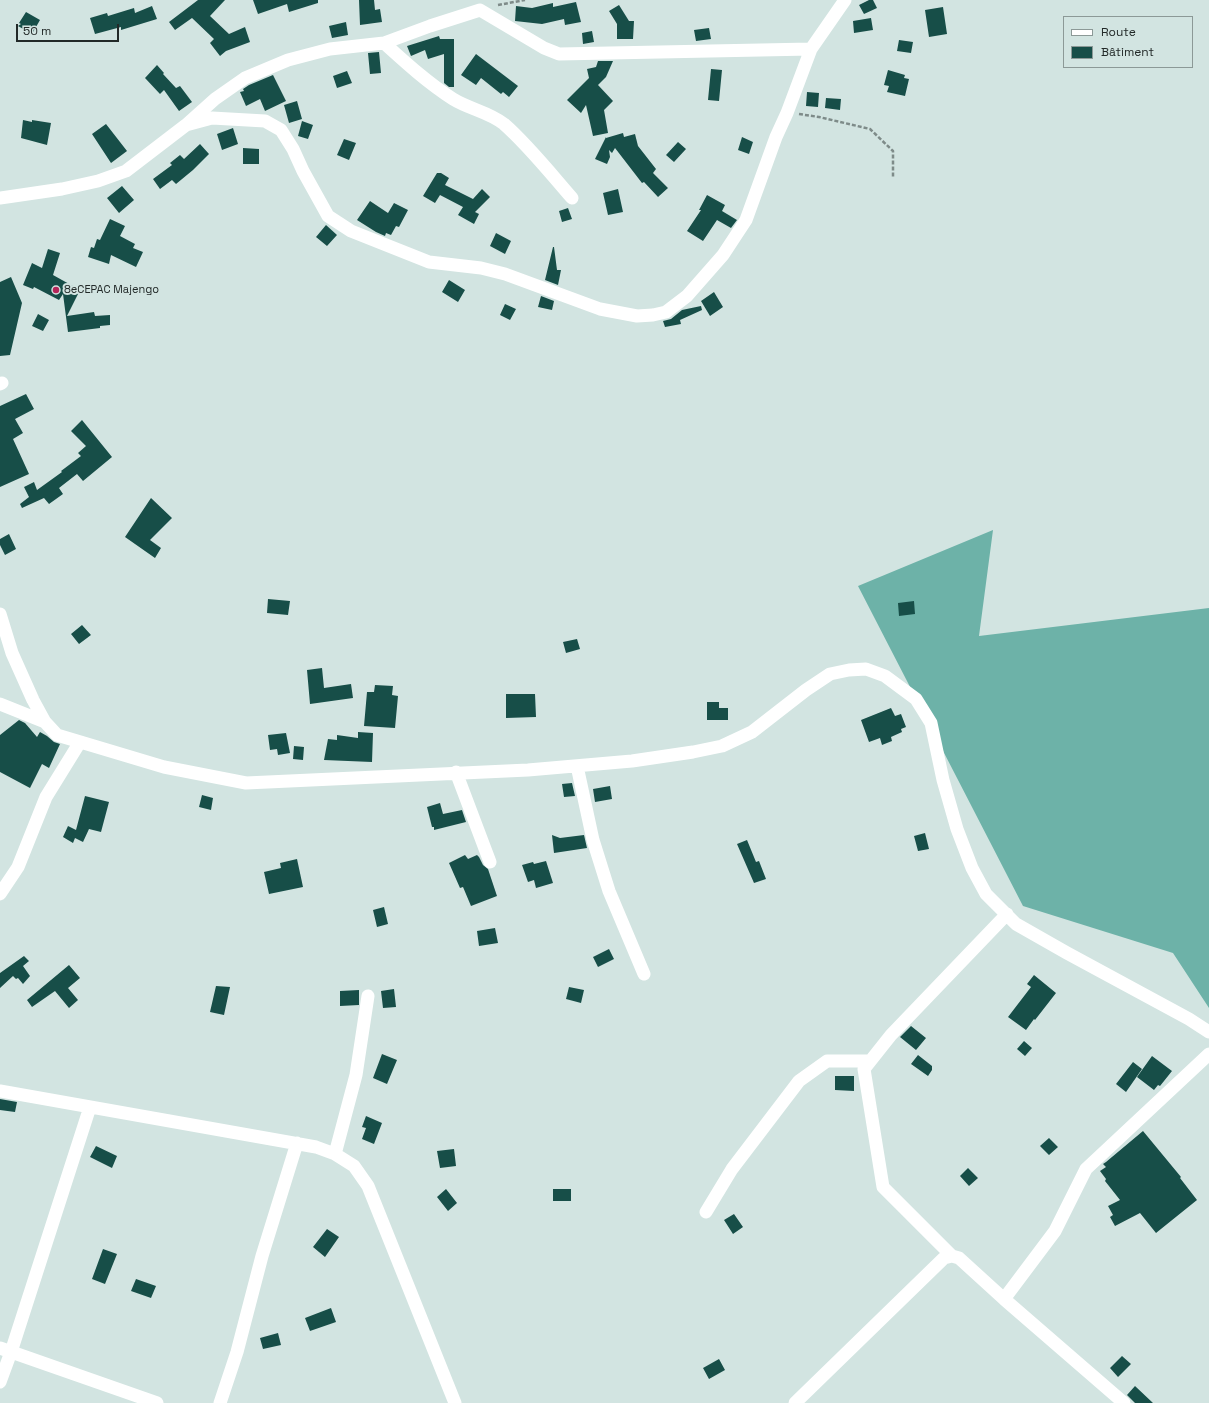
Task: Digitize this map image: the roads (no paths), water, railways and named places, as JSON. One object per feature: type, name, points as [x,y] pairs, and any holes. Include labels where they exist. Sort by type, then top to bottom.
[{"type":"street","points":[[186,125],[212,118],[265,121],[281,130],[293,149],[303,171],[328,216],[351,231],[429,262],[480,268],[505,274],[600,309],[637,316],[653,315],[666,312],[687,296],[723,255],[746,220],[776,137],[787,113],[811,49],[845,0]]},
{"type":"street","points":[[0,198],[62,189],[98,181],[126,171],[186,125],[215,98],[245,78],[288,60],[330,49],[384,43],[480,10],[544,48],[559,54],[811,49]]},
{"type":"street","points":[[384,43],[425,79],[452,98],[493,116],[504,124],[572,198]]},
{"type":"street","points":[[0,614],[12,653],[45,722],[57,735],[164,767],[246,783],[456,772],[528,770],[632,761],[693,752],[722,746],[752,732],[806,690],[830,674],[849,670],[866,669],[885,676],[916,699],[931,723],[942,780],[957,830],[972,868],[986,894],[1016,924],[1189,1019],[1209,1032]]},
{"type":"street","points":[[0,704],[45,722]]},
{"type":"street","points":[[0,894],[18,867],[46,797],[80,742]]},
{"type":"street","points":[[577,766],[593,840],[609,891],[644,974]]},
{"type":"street","points":[[456,772],[490,862]]},
{"type":"street","points":[[1007,914],[891,1035],[864,1069],[883,1187],[952,1256],[959,1258],[1124,1403]]},
{"type":"street","points":[[335,1154],[356,1075],[368,996]]},
{"type":"street","points":[[1004,1299],[1055,1231],[1086,1169],[1209,1054]]},
{"type":"street","points":[[706,1212],[732,1169],[799,1081],[827,1061],[870,1061]]},
{"type":"street","points":[[0,1091],[298,1143],[316,1147],[335,1154],[354,1166],[368,1186],[455,1403]]},
{"type":"street","points":[[0,1382],[5,1350],[90,1107]]},
{"type":"street","points":[[220,1403],[237,1352],[262,1256],[298,1143]]},
{"type":"street","points":[[795,1403],[944,1258],[952,1256]]},
{"type":"street","points":[[5,1350],[157,1403]]},
{"type":"place","name":"8eCEPAC Majengo","points":[[56,290]]}]
